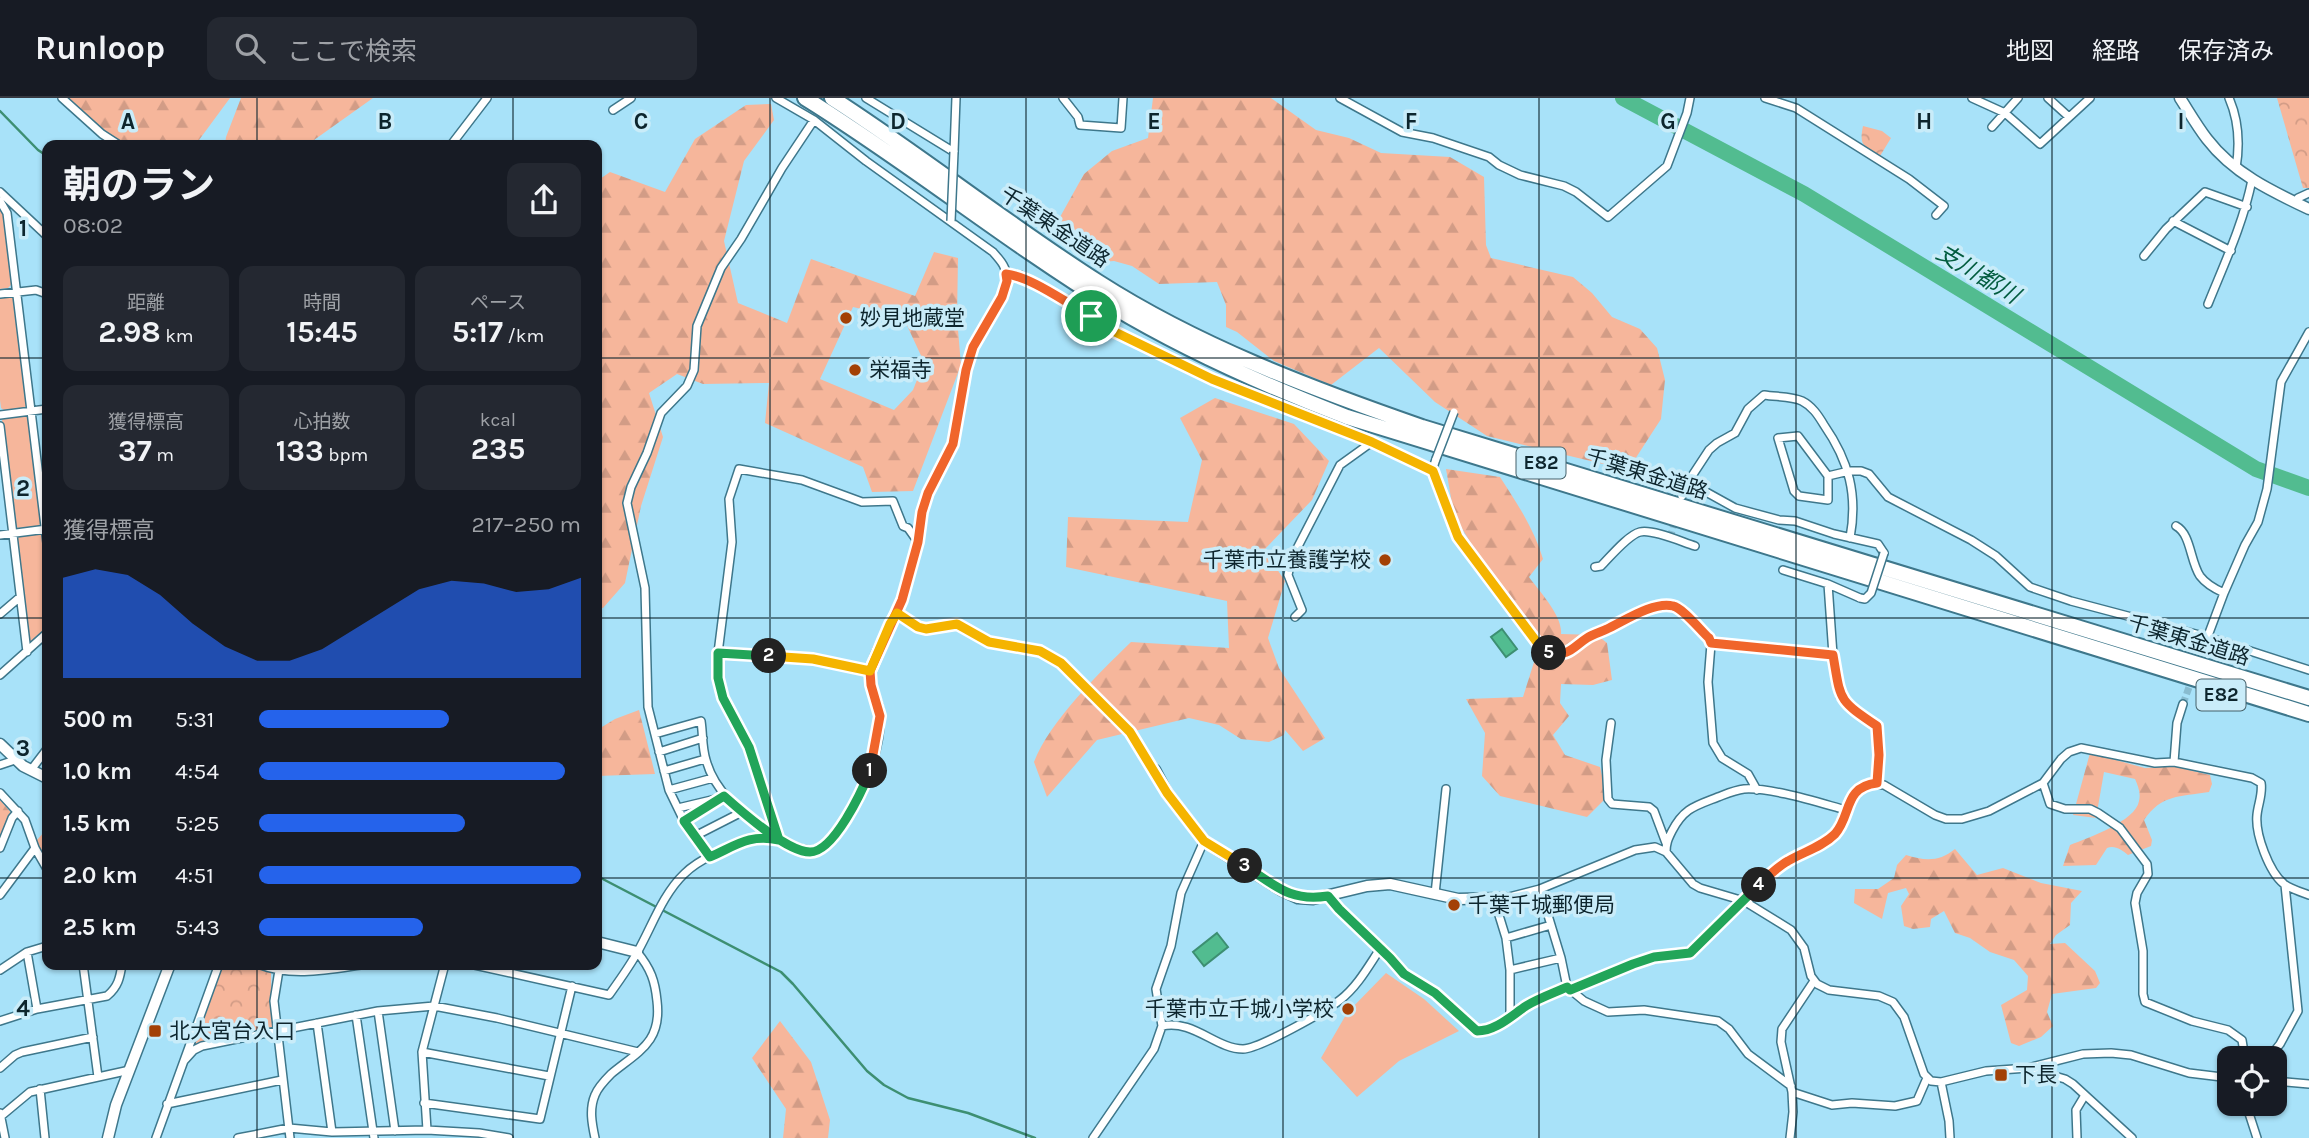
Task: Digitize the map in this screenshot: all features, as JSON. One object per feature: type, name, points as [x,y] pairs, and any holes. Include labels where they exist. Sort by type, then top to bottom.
[{"type":"highway","name":"千葉東金道路","points":[[805,98],[1066,277],[1113,306],[1174,341],[1280,391],[1359,421],[2135,660]]},
{"type":"highway","name":"千葉東金道路","points":[[832,98],[1098,283],[1206,341],[1302,384],[1422,427],[2309,698]]},
{"type":"highway","name":"E82","points":[[2135,660],[2309,713]]},
{"type":"highway","name":"E82","points":[[2135,660],[2182,682],[2309,724]]},
{"type":"street","points":[[62,98],[111,140]]},
{"type":"street","points":[[455,140],[487,98]]},
{"type":"street","points":[[613,110],[631,98]]},
{"type":"street","points":[[498,970],[610,996],[661,906],[683,874],[710,857],[751,839],[762,837],[779,840],[811,852],[824,848],[837,833],[873,764],[880,716],[870,671],[897,613],[918,542],[928,493],[953,444],[966,370],[973,347],[1002,297],[1007,281],[1005,267],[993,252],[951,220],[866,162],[814,120],[776,98]]},
{"type":"street","points":[[866,98],[954,152]]},
{"type":"street","points":[[951,220],[956,98]]},
{"type":"street","points":[[1063,98],[1078,117],[1080,125],[1121,128],[1123,98]]},
{"type":"street","points":[[1340,98],[1402,132],[1444,142],[1489,158],[1520,175],[1564,186],[1608,217],[1667,166],[1676,146],[1690,98]]},
{"type":"street","points":[[1765,98],[1796,108],[1909,179],[1944,206],[1936,215]]},
{"type":"street","points":[[1972,98],[2005,113],[2040,144],[2090,98]]},
{"type":"street","points":[[1992,127],[2018,98]]},
{"type":"street","points":[[2048,98],[2069,117]]},
{"type":"street","points":[[2180,98],[2207,139],[2236,168],[2252,180],[2309,209]]},
{"type":"street","points":[[2229,98],[2240,148],[2236,168]]},
{"type":"street","points":[[710,857],[684,821],[669,790],[648,707],[645,588],[627,503],[661,413],[687,386],[694,370],[697,326],[721,268],[814,120]]},
{"type":"street","points":[[2208,304],[2231,251],[2252,180]]},
{"type":"street","points":[[0,192],[42,231]]},
{"type":"street","points":[[2144,256],[2173,221],[2204,192],[2246,207]]},
{"type":"street","points":[[2295,203],[2302,195],[2309,193]]},
{"type":"street","points":[[0,201],[7,213],[42,498]]},
{"type":"street","points":[[2173,221],[2231,251]]},
{"type":"street","points":[[1006,274],[1020,275],[1113,331],[1212,379],[1372,442],[1433,471]]},
{"type":"street","points":[[0,294],[36,290],[42,292]]},
{"type":"street","points":[[2203,649],[2224,593],[2258,522],[2267,489],[2281,382],[2309,332]]},
{"type":"street","points":[[1682,496],[1709,450],[1735,433],[1748,409],[1764,395],[1800,400],[1815,410],[1842,452],[1849,471],[1853,510],[1850,538]]},
{"type":"street","points":[[0,415],[42,409]]},
{"type":"street","points":[[1454,412],[1433,471],[1458,537],[1544,651],[1562,654],[1636,613],[1665,605],[1680,609],[1711,643],[1708,682],[1713,743],[1722,758],[1748,774],[1757,790]]},
{"type":"street","points":[[0,426],[27,652]]},
{"type":"street","points":[[1798,436],[1828,476],[1828,500],[1799,496],[1794,491],[1778,438],[1798,436]]},
{"type":"street","points":[[1295,617],[1302,610],[1288,575],[1291,560],[1340,464],[1372,442]]},
{"type":"street","points":[[779,840],[749,747],[723,698],[718,678],[718,653],[732,542],[729,499],[739,469],[802,480],[862,502],[893,501],[903,526],[908,528],[918,542]]},
{"type":"street","points":[[1828,476],[1849,471],[1868,474],[1888,497],[1971,540],[1996,556],[2030,587],[2071,601],[2207,637],[2309,670]]},
{"type":"street","points":[[1688,482],[1735,508],[1878,544],[1884,553],[1871,593],[1865,599],[1783,570]]},
{"type":"street","points":[[2176,526],[2185,533],[2191,557],[2201,578],[2224,593]]},
{"type":"street","points":[[0,535],[42,530]]},
{"type":"street","points":[[1595,567],[1601,566],[1633,535],[1640,532],[1649,531],[1696,546]]},
{"type":"street","points":[[1828,584],[1833,655],[1840,696],[1877,726],[1877,783]]},
{"type":"street","points":[[0,614],[20,597]]},
{"type":"street","points":[[897,613],[918,627],[926,629],[957,624],[989,642],[1027,647],[1052,656],[1130,732],[1167,793],[1204,841],[1298,898],[1313,899],[1367,886],[1390,884],[1458,899],[1500,898],[1540,889],[1644,848],[1655,848],[1666,852],[1693,884],[1744,901],[1791,930],[1804,948],[1814,981],[1829,990],[1879,996],[1893,1002],[1904,1017],[1921,1069],[1927,1078],[1935,1082],[1986,1070],[2028,1068],[2083,1054],[2111,1053],[2131,1055],[2189,1073],[2217,1076]]},
{"type":"street","points":[[0,675],[42,638]]},
{"type":"street","points":[[1711,643],[1833,655]]},
{"type":"street","points":[[718,653],[813,659],[870,671]]},
{"type":"street","points":[[2174,762],[2177,723],[2183,704]]},
{"type":"street","points":[[655,734],[701,721],[705,759],[724,796],[779,840]]},
{"type":"street","points":[[1611,723],[1606,760],[1608,799],[1612,804],[1649,807],[1654,811],[1666,843],[1666,852]]},
{"type":"street","points":[[659,752],[703,738]]},
{"type":"street","points":[[0,744],[15,760],[42,776]]},
{"type":"street","points":[[1328,896],[1404,974],[1435,993],[1477,1031],[1489,1030],[1526,1006],[1633,964],[1654,957],[1690,953],[1770,874],[1834,835],[1855,792],[1868,784],[1877,783],[1946,819],[1976,816],[2043,783],[2069,752],[2081,748],[2155,763],[2174,762],[2252,778],[2261,783],[2256,817],[2259,838],[2275,874],[2285,886],[2309,895]]},
{"type":"street","points":[[30,770],[42,755]]},
{"type":"street","points":[[664,771],[705,759]]},
{"type":"street","points":[[0,765],[15,760]]},
{"type":"street","points":[[669,790],[713,778]]},
{"type":"street","points":[[2043,783],[2050,804],[2065,809],[2090,809],[2098,813],[2120,828],[2147,864],[2148,874],[2137,893],[2135,903],[2143,951],[2145,1002],[2192,1021],[2228,1030],[2242,1040],[2243,1046]]},
{"type":"street","points":[[1435,894],[1446,789]]},
{"type":"street","points":[[1666,843],[1686,810],[1734,791],[1757,790],[1846,810]]},
{"type":"street","points":[[0,793],[25,820],[42,860]]},
{"type":"street","points":[[678,808],[724,796]]},
{"type":"street","points":[[684,821],[724,796]]},
{"type":"street","points":[[0,848],[12,818],[18,811]]},
{"type":"street","points":[[695,836],[742,812]]},
{"type":"street","points":[[1093,1138],[1154,1049],[1162,1026],[1156,989],[1171,946],[1181,893],[1204,841]]},
{"type":"street","points":[[0,895],[35,848]]},
{"type":"street","points":[[2278,1046],[2298,1011],[2285,886]]},
{"type":"street","points":[[1540,889],[1568,989],[1584,1001],[1608,1012],[1644,1010],[1718,1021],[1729,1029],[1748,1055],[1792,1089],[1832,1105],[1852,1103],[1895,1106],[1917,1101],[1927,1078]]},
{"type":"street","points":[[1500,898],[1510,970],[1510,1018]]},
{"type":"street","points":[[1506,938],[1551,925]]},
{"type":"street","points":[[595,1138],[591,1114],[594,1096],[605,1080],[652,1037],[657,1028],[658,1009],[655,981],[637,952],[602,943]]},
{"type":"street","points":[[0,970],[27,952],[42,948]]},
{"type":"street","points":[[1162,1026],[1175,1023],[1244,1049],[1272,1041],[1339,1000],[1359,981],[1380,949]]},
{"type":"street","points":[[27,952],[37,1009]]},
{"type":"street","points":[[1510,970],[1561,958]]},
{"type":"street","points":[[84,970],[98,1077]]},
{"type":"street","points":[[0,1021],[37,1009],[107,996],[115,989],[121,970]]},
{"type":"street","points":[[108,1138],[116,1105],[168,970]]},
{"type":"street","points":[[156,1138],[217,970]]},
{"type":"street","points":[[278,970],[274,993],[290,1138]]},
{"type":"street","points":[[293,970],[318,970]]},
{"type":"street","points":[[427,1130],[422,1052],[443,970]]},
{"type":"street","points":[[1790,1138],[1792,1089],[1781,1042],[1782,1028],[1814,981]]},
{"type":"street","points":[[424,1103],[540,1119],[572,986]]},
{"type":"street","points":[[184,1061],[202,1046],[378,1010],[434,1006],[638,1052]]},
{"type":"street","points":[[378,1010],[395,1131]]},
{"type":"street","points":[[356,1016],[374,1135]]},
{"type":"street","points":[[317,1023],[332,1132]]},
{"type":"street","points":[[0,1068],[22,1052],[93,1037]]},
{"type":"street","points":[[422,1052],[549,1076]]},
{"type":"street","points":[[2028,1068],[2065,1079],[2085,1094],[2128,1136]]},
{"type":"street","points":[[5,1138],[1,1115],[20,1098],[40,1089],[130,1070]]},
{"type":"street","points":[[167,1104],[282,1080]]},
{"type":"street","points":[[1941,1082],[1950,1138]]},
{"type":"street","points":[[2287,1082],[2309,1084]]},
{"type":"street","points":[[40,1089],[45,1138]]},
{"type":"street","points":[[2077,1138],[2076,1110],[2085,1094]]},
{"type":"street","points":[[2250,1116],[2257,1138]]},
{"type":"street","points":[[238,1138],[289,1128],[374,1135],[427,1130],[509,1138]]},
{"type":"green space","points":[[59,98],[230,98],[199,140],[118,140]]},
{"type":"green space","points":[[241,98],[373,98],[314,140],[226,140]]},
{"type":"green space","points":[[1153,98],[1271,98],[1316,130],[1349,138],[1381,153],[1450,157],[1484,177],[1486,245],[1491,258],[1573,277],[1592,293],[1612,317],[1640,329],[1657,348],[1665,380],[1661,419],[1628,470],[1487,436],[1435,402],[1379,348],[1331,385],[1274,361],[1237,332],[1226,327],[1226,305],[1217,282],[1159,284],[1132,266],[1114,261],[1100,262],[1055,226],[1084,174],[1112,151],[1148,138]]},
{"type":"green space","points":[[2277,98],[2309,98],[2309,188],[2303,188]]},
{"type":"green space","points":[[771,104],[774,120],[744,161],[724,241],[738,303],[787,323],[811,259],[915,296],[934,252],[958,258],[957,318],[961,365],[913,491],[872,492],[863,467],[765,423],[769,383],[703,384],[677,374],[649,393],[663,437],[641,506],[625,583],[602,608],[602,178],[610,172],[665,192],[695,139],[746,105]],"holes":[[[853,307],[904,319],[924,362],[913,390],[894,410],[820,379]]]},
{"type":"green space","points":[[1863,126],[1882,131],[1891,138],[1880,156],[1862,141]]},
{"type":"green space","points":[[0,205],[5,218],[12,284],[8,288],[0,289]]},
{"type":"green space","points":[[0,297],[13,298],[26,405],[25,408],[4,410],[0,400]]},
{"type":"green space","points":[[1215,398],[1294,424],[1329,461],[1312,500],[1264,550],[1285,581],[1268,638],[1279,668],[1325,738],[1303,751],[1285,730],[1284,735],[1269,742],[1241,739],[1219,725],[1189,718],[1097,740],[1047,797],[1034,762],[1041,746],[1063,714],[1131,642],[1229,648],[1227,601],[1066,567],[1068,517],[1188,522],[1202,460],[1180,418]]},
{"type":"green space","points":[[25,413],[28,416],[41,523],[38,526],[18,528],[2,420],[5,416]]},
{"type":"green space","points":[[1446,469],[1500,477],[1535,537],[1543,559],[1529,577],[1558,619],[1561,634],[1597,635],[1607,643],[1612,680],[1593,685],[1561,684],[1560,703],[1569,716],[1553,735],[1565,755],[1600,767],[1607,797],[1587,817],[1500,796],[1482,776],[1485,733],[1466,699],[1523,697],[1541,640],[1485,567],[1454,515]]},
{"type":"green space","points":[[20,536],[42,536],[42,636],[34,644],[30,641],[17,539]]},
{"type":"green space","points":[[639,710],[655,774],[602,776],[602,727]]},
{"type":"green space","points":[[2090,753],[2145,768],[2172,766],[2210,775],[2212,784],[2209,792],[2172,798],[2151,812],[2144,820],[2152,840],[2151,846],[2128,855],[2118,848],[2110,847],[2096,865],[2063,866],[2070,845],[2121,822],[2136,808],[2139,801],[2135,779],[2104,772],[2096,818],[2073,815]]},
{"type":"green space","points":[[0,800],[14,816],[0,854]]},
{"type":"green space","points":[[42,834],[42,855],[35,842]]},
{"type":"green space","points":[[1955,849],[1977,875],[2003,868],[2041,883],[2082,891],[2071,903],[2070,925],[2056,935],[2050,944],[2065,943],[2095,971],[2100,983],[2096,988],[2052,994],[2047,1012],[2053,1026],[2041,1037],[2019,1046],[2011,1043],[2001,1005],[2027,990],[2028,976],[2014,960],[1990,952],[1970,938],[1955,933],[1944,911],[1931,919],[1930,927],[1913,929],[1904,926],[1901,906],[1909,894],[1906,888],[1888,893],[1882,919],[1854,903],[1855,889],[1878,889],[1894,878],[1897,865],[1906,855],[1932,859]]},
{"type":"green space","points":[[221,970],[271,972],[272,1027],[194,1046],[192,1043]]},
{"type":"green space","points":[[1386,973],[1424,999],[1459,1031],[1399,1061],[1357,1097],[1321,1058],[1347,1013]]},
{"type":"green space","points":[[780,1021],[811,1062],[830,1120],[828,1138],[783,1138],[786,1109],[752,1058]]},
{"type":"shaded area","points":[[1502,629],[1517,649],[1506,657],[1491,637]]},
{"type":"shaded area","points":[[1217,933],[1228,947],[1204,966],[1193,952]]},
{"type":"waterway","name":"支川都川","points":[[1623,98],[1804,194],[2256,469],[2309,488]]},
{"type":"waterway","points":[[0,111],[42,153]]},
{"type":"waterway","points":[[602,879],[781,972],[867,1071],[884,1085],[908,1098],[968,1113],[1035,1138]]},
{"type":"tunnel","points":[[1670,538],[1676,517]]},
{"type":"tunnel","points":[[2183,704],[2193,676]]},
{"type":"place","name":"妙見地蔵堂","points":[[846,318]]},
{"type":"place","name":"栄福寺","points":[[855,370]]},
{"type":"place","name":"千葉市立養護学校","points":[[1385,560]]},
{"type":"place","name":"千葉千城郵便局","points":[[1454,905]]},
{"type":"place","name":"千葉市立千城小学校","points":[[1348,1009]]},
{"type":"place","name":"北大宮台入口","points":[[155,1031]]},
{"type":"place","name":"下長","points":[[2001,1075]]},
{"type":"route","points":[[1091,316],[1020,275],[1006,274],[1007,281],[1002,297],[973,347],[966,370],[953,444],[928,493],[902,600],[890,624],[870,671],[880,716],[873,764],[868,777],[837,833],[824,848],[811,852],[779,840],[724,796],[684,821],[710,857],[751,839],[762,837],[779,840],[749,747],[723,698],[718,678],[718,653],[813,659],[870,671],[897,613],[918,627],[933,629],[957,624],[989,642],[1027,647],[1052,656],[1130,732],[1167,793],[1204,841],[1298,898],[1328,896],[1404,974],[1435,993],[1477,1031],[1489,1030],[1526,1006],[1567,987],[1570,990],[1654,957],[1690,953],[1770,874],[1834,835],[1855,792],[1868,784],[1877,783],[1877,726],[1840,696],[1833,655],[1711,643],[1680,609],[1665,605],[1636,613],[1562,654],[1544,651],[1458,537],[1433,471],[1372,442],[1212,379],[1113,331],[1091,316]]}]
